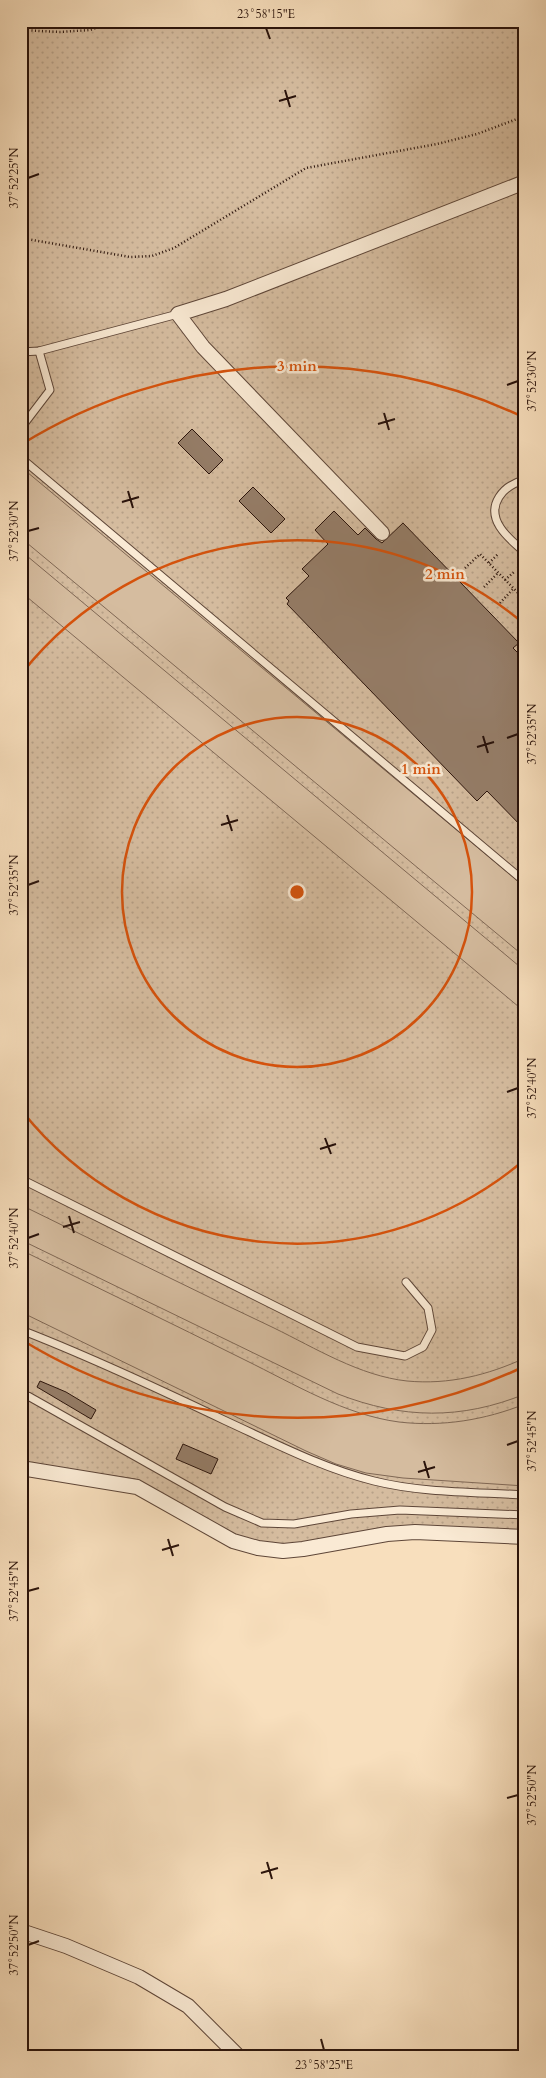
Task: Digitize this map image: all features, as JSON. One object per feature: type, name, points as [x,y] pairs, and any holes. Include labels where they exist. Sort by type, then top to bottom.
[{"type":"street","points":[[382,533],[203,347],[178,314],[226,299],[525,182]]},
{"type":"street","points":[[21,1468],[137,1487],[233,1541],[258,1548],[283,1551],[388,1534],[415,1532],[525,1538]]},
{"type":"street","points":[[21,1931],[66,1946],[138,1977],[188,2006],[239,2057]]},
{"type":"lane","points":[[21,352],[39,351],[178,314]]},
{"type":"lane","points":[[21,428],[50,390],[39,351]]},
{"type":"lane","points":[[21,458],[525,882]]},
{"type":"lane","points":[[525,480],[514,483],[503,490],[497,500],[495,510],[496,519],[501,528],[525,554]]},
{"type":"lane","points":[[21,1179],[357,1347],[405,1356],[423,1347],[432,1330],[428,1308],[406,1282]]},
{"type":"lane","points":[[21,1330],[161,1390],[311,1460],[350,1474],[394,1485],[525,1495]]},
{"type":"lane","points":[[21,1394],[28,1396],[225,1508],[262,1523],[294,1524],[351,1514],[400,1510],[525,1515]]},
{"type":"path","points":[[21,30],[60,32],[90,30],[116,21]]},
{"type":"path","points":[[21,238],[130,257],[152,256],[174,248],[306,168],[345,159],[436,144],[477,134],[525,116]]},
{"type":"path","points":[[466,568],[480,554],[524,598]]},
{"type":"path","points":[[489,563],[498,554]]},
{"type":"path","points":[[505,580],[514,572]]},
{"type":"path","points":[[484,587],[498,573]]},
{"type":"path","points":[[500,603],[514,588]]},
{"type":"path","points":[[518,621],[525,615]]},
{"type":"shaded area","points":[[21,21],[525,21],[525,1532],[283,1546],[248,1539],[222,1529],[135,1479],[21,1462]]},
{"type":"shaded area","points":[[21,467],[525,887],[525,957],[21,538]]},
{"type":"shaded area","points":[[21,551],[525,971],[525,1012],[21,592]]},
{"type":"shaded area","points":[[21,1205],[355,1367],[389,1378],[423,1382],[453,1380],[482,1374],[525,1358],[525,1394],[478,1408],[432,1413],[408,1412],[385,1408],[338,1394],[21,1240]]},
{"type":"shaded area","points":[[21,1250],[301,1388],[359,1413],[399,1422],[431,1424],[479,1418],[525,1404],[525,1486],[403,1478],[366,1473],[336,1464],[306,1451],[21,1312]]},
{"type":"building","points":[[192,429],[223,460],[209,474],[178,443]]},
{"type":"building","points":[[253,487],[285,519],[271,533],[239,501]]},
{"type":"building","points":[[334,511],[358,535],[365,528],[382,543],[403,523],[519,643],[513,648],[525,660],[525,830],[487,791],[477,801],[287,604],[289,601],[286,598],[309,576],[302,569],[328,544],[315,530]]},
{"type":"building","points":[[40,1381],[66,1392],[96,1410],[91,1419],[37,1387]]},
{"type":"building","points":[[183,1444],[218,1459],[211,1474],[176,1459]]}]
